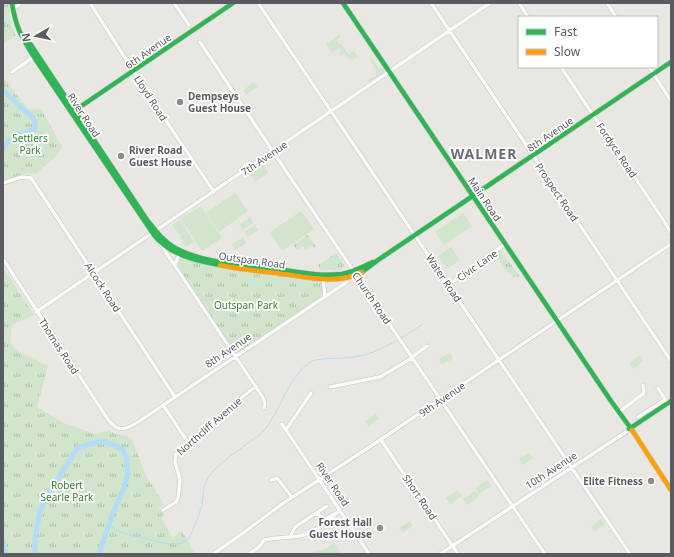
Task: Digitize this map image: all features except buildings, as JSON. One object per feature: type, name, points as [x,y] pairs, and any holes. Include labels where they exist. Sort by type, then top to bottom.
[{"type":"main road","name":"6th Avenue","points":[[74,112],[233,3]]},
{"type":"main road","name":"Main Road","points":[[343,3],[671,490]]},
{"type":"main road","name":"River Road","points":[[14,5],[16,25],[154,232]]},
{"type":"main road","name":"8th Avenue","points":[[355,273],[366,269],[671,62]]},
{"type":"main road","name":"Outspan Road","points":[[154,232],[160,242],[171,250],[224,266],[342,278],[355,273]]},
{"type":"main road","name":"Outspan Road","points":[[154,232],[180,252]]},
{"type":"main road","name":"10th Avenue","points":[[630,429],[668,402]]},
{"type":"main road","name":"Main Road","points":[[613,404],[630,429]]},
{"type":"street","points":[[14,5],[21,3]]},
{"type":"street","name":"Lloyd Road","points":[[90,3],[214,192]]},
{"type":"street","points":[[174,3],[189,25]]},
{"type":"street","name":"Water Road","points":[[258,3],[630,554]]},
{"type":"street","name":"Prospect Road","points":[[431,3],[671,361]]},
{"type":"street","name":"7th Avenue","points":[[36,312],[490,3]]},
{"type":"street","points":[[519,3],[527,16]]},
{"type":"street","points":[[607,3],[615,16]]},
{"type":"street","name":"Church Road","points":[[200,42],[512,506],[546,554]]},
{"type":"street","points":[[12,72],[36,56]]},
{"type":"street","name":"Fordyce Road","points":[[562,68],[671,233]]},
{"type":"street","points":[[650,68],[671,101]]},
{"type":"street","name":"Alcock Road","points":[[3,183],[22,177],[31,178],[175,397]]},
{"type":"street","points":[[160,242],[265,400],[264,408]]},
{"type":"street","name":"Civic Lane","points":[[448,285],[505,244]]},
{"type":"street","name":"9th Avenue","points":[[213,554],[292,498],[381,440],[671,244]]},
{"type":"street","points":[[175,265],[180,252]]},
{"type":"street","name":"Thomas Road","points":[[3,259],[36,312],[111,424],[118,429]]},
{"type":"street","points":[[323,276],[325,296]]},
{"type":"street","name":"8th Avenue","points":[[118,429],[128,428],[347,282]]},
{"type":"street","points":[[330,387],[380,377],[427,346]]},
{"type":"street","points":[[231,350],[240,353]]},
{"type":"street","points":[[619,412],[644,393],[643,385]]},
{"type":"street","name":"Northcliff Avenue","points":[[163,510],[176,502],[178,499],[180,478],[174,456],[189,444],[210,423],[256,386]]},
{"type":"street","points":[[638,417],[668,402],[658,388]]},
{"type":"street","points":[[286,430],[311,393]]},
{"type":"street","points":[[163,405],[189,444]]},
{"type":"street","name":"River Road","points":[[282,424],[369,554]]},
{"type":"street","name":"10th Avenue","points":[[440,554],[630,429]]},
{"type":"street","name":"Short Road","points":[[381,440],[458,554]]},
{"type":"street","points":[[271,480],[277,478],[292,498]]},
{"type":"street","points":[[290,537],[295,528],[327,506]]},
{"type":"street","points":[[323,520],[340,511]]},
{"type":"street","points":[[249,554],[258,548],[265,539],[301,535],[323,525],[335,516],[336,513]]},
{"type":"street","points":[[315,514],[320,515],[323,520],[323,525]]},
{"type":"green space","points":[[3,3],[17,3],[9,13],[11,25],[16,35],[3,44]]},
{"type":"green space","points":[[339,35],[341,37],[337,40],[339,44],[341,44],[349,55],[354,51],[358,57],[349,60],[345,53],[340,56],[339,54],[341,51],[339,48],[332,53],[326,44]]},
{"type":"green space","points":[[371,57],[379,69],[384,67],[384,71],[381,76],[369,83],[368,79],[376,76],[376,70],[370,59]]},
{"type":"green space","name":"Settlers Park","points":[[3,77],[28,109],[42,110],[62,147],[55,158],[36,173],[26,173],[3,181]]},
{"type":"green space","points":[[254,82],[258,87],[246,95],[243,90]]},
{"type":"green space","points":[[262,164],[268,173],[256,182],[249,173]]},
{"type":"green space","points":[[235,193],[248,211],[219,232],[206,213]]},
{"type":"green space","points":[[201,206],[222,238],[202,251],[181,219]]},
{"type":"green space","points":[[301,211],[314,229],[282,251],[269,233]]},
{"type":"green space","points":[[463,213],[472,226],[444,245],[435,232]]},
{"type":"green space","points":[[250,217],[253,223],[243,230],[239,224]]},
{"type":"green space","points":[[180,220],[187,231],[179,235],[172,225]]},
{"type":"green space","points":[[255,225],[258,230],[248,237],[244,232]]},
{"type":"green space","points":[[187,231],[194,242],[186,247],[180,236]]},
{"type":"green space","points":[[308,235],[316,247],[310,247],[305,250],[303,246],[297,250],[293,245]]},
{"type":"green space","points":[[243,237],[246,243],[236,250],[232,244]]},
{"type":"green space","points":[[451,247],[460,260],[447,269],[438,256]]},
{"type":"green space","points":[[501,251],[519,275],[518,277],[507,273],[504,269],[498,255],[498,252]]},
{"type":"green space","points":[[336,253],[344,265],[341,270],[319,270],[319,264]]},
{"type":"green space","name":"Outspan Park","points":[[183,258],[319,280],[323,286],[322,294],[320,298],[240,351],[236,351],[233,349],[177,266],[179,259]]},
{"type":"green space","name":"Robert Searle Park","points":[[3,267],[34,315],[12,325],[10,342],[17,351],[48,366],[37,407],[64,423],[96,434],[109,430],[115,434],[124,435],[132,439],[146,476],[164,504],[159,508],[164,515],[161,518],[173,538],[182,531],[195,554],[3,554]]},
{"type":"green space","points":[[450,353],[453,359],[441,365],[439,359]]},
{"type":"green space","points":[[640,355],[644,361],[633,369],[629,363]]},
{"type":"green space","points":[[376,414],[379,419],[368,426],[365,421]]},
{"type":"green space","points":[[529,453],[533,458],[522,465],[519,459]]},
{"type":"green space","points":[[487,480],[491,486],[479,494],[475,488]]},
{"type":"green space","points":[[458,490],[462,496],[450,504],[446,498]]},
{"type":"green space","points":[[475,491],[479,497],[467,505],[463,499]]},
{"type":"green space","points":[[601,519],[605,524],[594,532],[591,527]]},
{"type":"green space","points":[[410,521],[413,526],[402,533],[399,528]]},
{"type":"green space","points":[[334,543],[342,554],[308,554],[322,550]]},
{"type":"waterway","points":[[3,90],[33,118],[35,122],[35,128],[15,137],[3,148]]},
{"type":"waterway","points":[[109,524],[122,533],[162,543],[178,544],[186,541],[189,538],[202,505],[204,487],[209,476],[227,458],[263,432],[275,414],[295,377],[302,369],[314,360],[355,357],[373,352],[391,344],[423,324]]},
{"type":"waterway","points":[[35,554],[35,539],[40,511],[51,489],[78,448],[101,441],[122,449],[126,456],[128,473],[124,488],[113,513],[99,554]]},
{"type":"waterway","points":[[3,541],[6,554]]},
{"type":"traffic: fast","points":[[12,3],[17,26],[29,50],[154,235],[168,248],[184,256],[220,265]]},
{"type":"traffic: fast","points":[[74,111],[233,3]]},
{"type":"traffic: fast","points":[[343,3],[632,430]]},
{"type":"traffic: fast","points":[[27,39],[147,220],[163,239],[175,248],[209,260],[315,274],[342,274],[354,271],[373,262]]},
{"type":"traffic: fast","points":[[362,272],[671,62]]},
{"type":"traffic: fast","points":[[629,429],[671,401]]},
{"type":"traffic: slow","points":[[220,265],[319,279],[342,278],[362,272]]},
{"type":"traffic: slow","points":[[632,430],[671,490]]},
{"type":"place","name":"Dempseys Guest House","points":[[180,102]]},
{"type":"place","name":"River Road Guest House","points":[[121,156]]},
{"type":"place","name":"Elite Fitness","points":[[651,481]]},
{"type":"place","name":"Forest Hall Guest House","points":[[380,528]]},
{"type":"district","name":"WALMER","points":[[484,153]]}]
